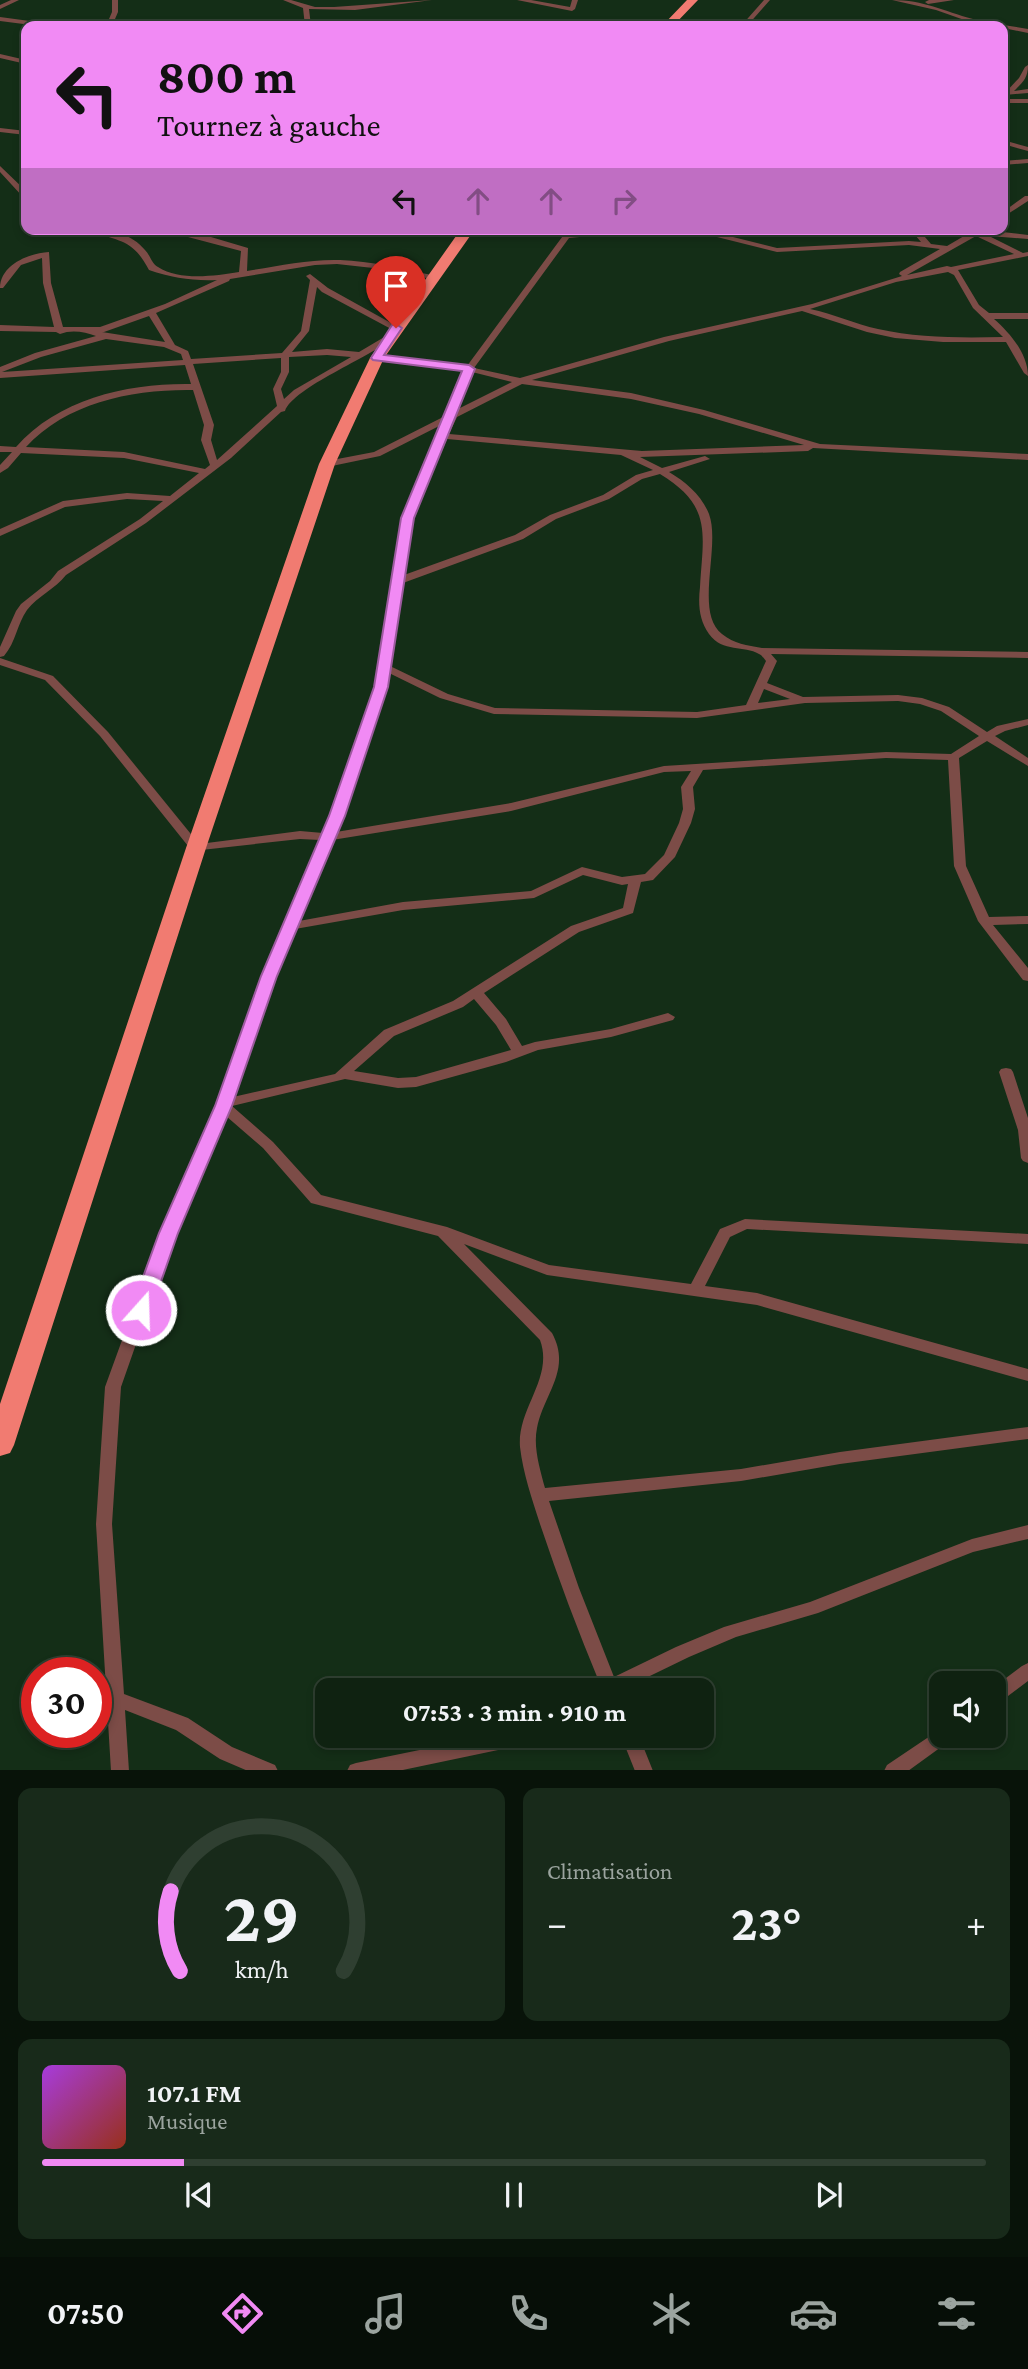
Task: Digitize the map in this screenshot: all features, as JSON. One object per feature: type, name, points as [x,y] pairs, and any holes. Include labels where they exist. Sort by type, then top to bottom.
[{"type":"highway","points":[[672,21],[693,0]]},
{"type":"highway","points":[[0,1445],[196,848],[327,464],[369,357],[393,333],[464,235]]},
{"type":"street","points":[[0,7],[16,0]]},
{"type":"street","points":[[111,21],[115,12],[115,0]]},
{"type":"street","points":[[289,1],[306,8],[358,8],[429,0]]},
{"type":"street","points":[[520,0],[572,9],[575,0]]},
{"type":"street","points":[[748,21],[767,0]]},
{"type":"street","points":[[895,0],[937,8],[976,21]]},
{"type":"street","points":[[907,2],[951,0]]},
{"type":"street","points":[[306,8],[307,21]]},
{"type":"street","points":[[0,19],[21,22]]},
{"type":"street","points":[[0,56],[21,61]]},
{"type":"street","points":[[1008,92],[1022,79],[1027,68]]},
{"type":"street","points":[[1008,95],[1028,91]]},
{"type":"street","points":[[1008,97],[1028,102]]},
{"type":"street","points":[[2,130],[21,128]]},
{"type":"street","points":[[1008,143],[1028,149]]},
{"type":"street","points":[[1008,163],[1028,161]]},
{"type":"street","points":[[0,168],[21,190]]},
{"type":"street","points":[[1008,212],[1028,198]]},
{"type":"street","points":[[113,235],[132,241],[144,249],[152,268],[162,273],[185,276],[239,274],[338,262],[432,277]]},
{"type":"street","points":[[187,235],[215,239],[244,250],[239,274]]},
{"type":"street","points":[[120,1770],[104,1524],[113,1387],[168,1233],[224,1104],[290,926],[328,837],[381,687],[408,518],[452,416],[458,388],[567,235]]},
{"type":"street","points":[[717,235],[777,250],[880,243],[947,248]]},
{"type":"street","points":[[919,235],[928,245]]},
{"type":"street","points":[[894,280],[971,235]]},
{"type":"street","points":[[987,235],[1026,256]]},
{"type":"street","points":[[1008,235],[1028,237]]},
{"type":"street","points":[[0,286],[18,263],[46,254],[44,269],[47,289],[60,331]]},
{"type":"street","points":[[327,464],[377,454],[520,381],[667,339],[797,310],[894,280],[947,268],[1026,256]]},
{"type":"street","points":[[302,266],[325,290],[393,333]]},
{"type":"street","points":[[947,268],[957,273],[976,306],[1008,339],[1028,373]]},
{"type":"street","points":[[0,328],[92,332],[151,312],[239,274]]},
{"type":"street","points":[[282,409],[277,389],[285,372],[285,355],[308,324],[308,303],[314,281]]},
{"type":"street","points":[[797,310],[836,316],[876,331],[917,338],[1008,339]]},
{"type":"street","points":[[151,312],[172,347]]},
{"type":"street","points":[[987,316],[1028,316]]},
{"type":"street","points":[[92,332],[103,337],[172,347],[185,353],[209,425],[206,440],[211,469]]},
{"type":"street","points":[[0,373],[38,355],[103,337]]},
{"type":"street","points":[[0,373],[327,352],[469,369],[520,381],[631,396],[701,412],[819,447]]},
{"type":"street","points":[[0,654],[8,647],[23,608],[85,556],[143,521],[211,469],[282,409],[297,392],[369,357]]},
{"type":"street","points":[[0,470],[43,426],[86,403],[161,386],[196,387]]},
{"type":"street","points":[[443,436],[622,452],[733,452],[819,447],[1028,457]]},
{"type":"street","points":[[0,449],[124,455],[211,469]]},
{"type":"street","points":[[622,452],[686,488],[705,518],[708,554],[703,611],[722,642],[736,648],[762,651],[1028,655]]},
{"type":"street","points":[[398,581],[519,537],[553,517],[606,497],[639,477],[733,452]]},
{"type":"street","points":[[0,534],[63,504],[127,496],[172,499]]},
{"type":"street","points":[[751,706],[772,661],[762,651]]},
{"type":"street","points":[[0,661],[49,678],[104,734],[196,848],[300,835],[328,837],[511,807],[664,769],[886,755],[953,757],[1001,728],[1028,722]]},
{"type":"street","points":[[384,667],[444,696],[495,711],[697,715],[805,700],[898,698],[922,701],[945,709],[989,735],[1028,764]]},
{"type":"street","points":[[763,685],[805,700]]},
{"type":"street","points":[[953,757],[959,814],[957,844],[960,866],[984,921],[1028,977]]},
{"type":"street","points":[[290,926],[403,906],[534,894],[582,871],[612,879],[635,880],[649,877],[669,857],[687,817],[687,787],[699,767]]},
{"type":"street","points":[[224,1104],[300,1087],[344,1073],[388,1032],[434,1015],[476,993],[564,934],[629,910],[635,880]]},
{"type":"street","points":[[984,921],[1028,920]]},
{"type":"street","points":[[476,993],[501,1022],[519,1052]]},
{"type":"street","points":[[344,1073],[398,1083],[416,1082],[535,1046],[611,1032],[667,1017]]},
{"type":"street","points":[[1006,1072],[1025,1130],[1028,1158]]},
{"type":"street","points":[[224,1104],[268,1145],[316,1199],[442,1231],[547,1270],[757,1300],[1028,1375]]},
{"type":"street","points":[[695,1291],[725,1233],[745,1224],[1028,1239]]},
{"type":"street","points":[[442,1231],[547,1337],[553,1347],[555,1359],[527,1425],[533,1477],[577,1608],[604,1678]]},
{"type":"street","points":[[539,1495],[741,1475],[840,1458],[1028,1433]]},
{"type":"street","points":[[630,1678],[732,1631],[813,1608],[918,1564],[997,1537],[1028,1532]]},
{"type":"street","points":[[1006,1688],[1028,1671]]},
{"type":"street","points":[[115,1698],[182,1724],[226,1753],[269,1770]]},
{"type":"street","points":[[892,1770],[929,1745]]},
{"type":"street","points":[[356,1770],[467,1748]]},
{"type":"street","points":[[635,1748],[645,1770]]},
{"type":"route","points":[[141,1310],[168,1233],[223,1106],[269,976],[337,816],[381,687],[408,518],[455,410],[458,388],[469,369],[377,358],[396,328]]}]
